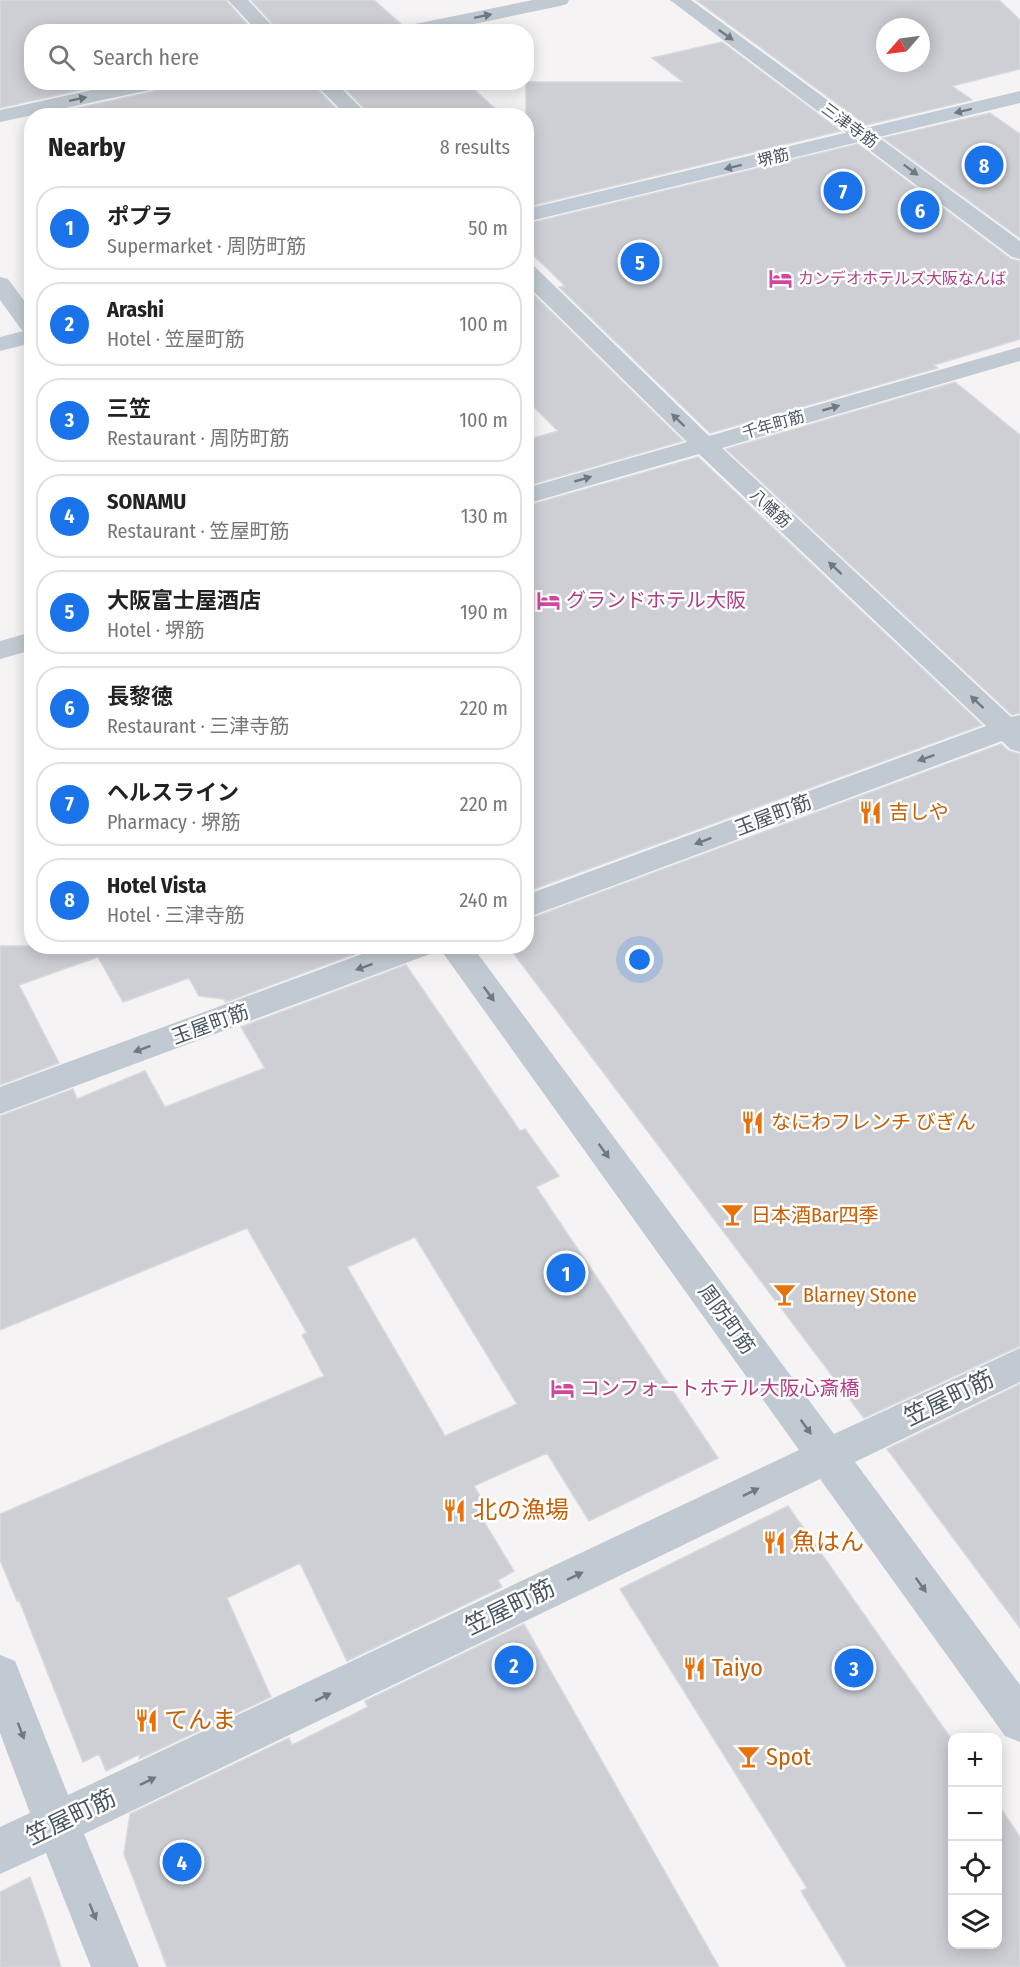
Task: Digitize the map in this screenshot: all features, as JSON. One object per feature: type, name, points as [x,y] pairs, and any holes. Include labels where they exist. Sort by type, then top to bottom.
[{"type":"main road","name":"堺筋","points":[[534,214],[1020,97]]},
{"type":"main road","points":[[0,344],[24,338]]},
{"type":"street","points":[[237,0],[261,24]]},
{"type":"street","points":[[444,24],[560,0]]},
{"type":"street","name":"三津寺筋","points":[[679,0],[1020,252]]},
{"type":"street","points":[[37,108],[122,90]]},
{"type":"street","points":[[331,90],[351,108]]},
{"type":"street","points":[[0,116],[24,111]]},
{"type":"street","name":"八幡筋","points":[[534,279],[704,444],[1015,732]]},
{"type":"street","points":[[0,284],[24,317]]},
{"type":"street","name":"千年町筋","points":[[534,494],[1020,354]]},
{"type":"street","points":[[0,650],[24,643]]},
{"type":"street","name":"玉屋町筋","points":[[534,904],[1015,732]]},
{"type":"street","name":"玉屋町筋","points":[[0,1101],[397,954]]},
{"type":"street","name":"周防町筋","points":[[460,954],[1020,1721]]},
{"type":"street","name":"笠屋町筋","points":[[0,1851],[1020,1364]]},
{"type":"street","points":[[0,1676],[115,1967]]},
{"type":"building","points":[[0,0],[226,0],[247,24],[24,24],[24,90],[80,90],[0,108]]},
{"type":"building","points":[[251,0],[374,0],[401,24],[273,24]]},
{"type":"building","points":[[696,0],[999,0],[1020,20],[1020,69],[952,86],[972,100],[866,125]]},
{"type":"building","points":[[722,42],[841,131],[534,205],[534,108],[526,108],[526,90],[534,90],[534,82],[683,82],[652,58]]},
{"type":"building","points":[[160,90],[319,90],[335,108],[78,108]]},
{"type":"building","points":[[347,90],[475,90],[494,108],[363,108]]},
{"type":"building","points":[[990,113],[1020,134],[1020,238],[883,138]]},
{"type":"building","points":[[858,144],[1011,259],[1020,261],[1020,339],[934,365],[938,368],[710,433],[559,287],[565,286],[534,256],[534,222]]},
{"type":"building","points":[[534,295],[683,441],[534,484],[534,438],[558,431],[534,407]]},
{"type":"building","points":[[955,382],[1020,435],[1020,713],[1012,715],[726,449]]},
{"type":"building","points":[[698,457],[982,725],[534,889],[534,504]]},
{"type":"building","points":[[1001,744],[1009,751],[1020,754],[1020,1346],[864,1418],[514,954],[534,954],[534,917]]},
{"type":"building","points":[[0,946],[24,946],[24,954],[355,954],[226,1002],[224,999],[199,996],[189,978],[123,1002],[98,957],[19,985],[59,1063],[0,1085]]},
{"type":"building","points":[[406,965],[520,1131],[525,1129],[559,1176],[536,1187],[718,1458],[589,1521],[547,1453],[474,1486],[484,1503],[475,1507],[514,1571],[498,1580],[502,1587],[347,1661],[300,1563],[227,1598],[271,1697],[139,1759],[140,1754],[106,1771],[99,1754],[83,1762],[19,1600],[17,1601],[0,1560],[0,1514],[324,1376],[302,1335],[307,1333],[247,1228],[0,1330],[0,1116],[73,1089],[77,1099],[145,1071],[165,1107],[265,1068],[241,1027]],"holes":[[[415,1237],[517,1404],[445,1436],[347,1267]]]},
{"type":"building","points":[[1020,1384],[1020,1628],[887,1449]]},
{"type":"building","points":[[788,1506],[948,1734],[948,1949],[1002,1949],[1002,1810],[1020,1837],[1020,1967],[847,1967],[801,1891],[807,1888],[620,1589]]},
{"type":"building","points":[[524,1624],[719,1967],[167,1967],[124,1854],[130,1814],[289,1738],[292,1745],[368,1707],[365,1701]]},
{"type":"building","points":[[30,1877],[61,1967],[0,1967],[0,1892]]},
{"type":"place","name":"Hotel Vista","points":[[984,165]]},
{"type":"place","name":"ヘルスライン","points":[[843,191]]},
{"type":"place","name":"長黎徳","points":[[920,210]]},
{"type":"place","name":"大阪富士屋酒店","points":[[640,262]]},
{"type":"place","name":"カンデオホテルズ大阪なんば","points":[[780,278]]},
{"type":"place","name":"グランドホテル大阪","points":[[548,600]]},
{"type":"place","name":"吉しや","points":[[871,812]]},
{"type":"place","name":"なにわフレンチ びぎん","points":[[753,1122]]},
{"type":"place","name":"日本酒Bar四季","points":[[733,1215]]},
{"type":"place","name":"ポプラ","points":[[566,1273]]},
{"type":"place","name":"Blarney Stone","points":[[785,1295]]},
{"type":"place","name":"コンフォートホテル大阪心斎橋","points":[[562,1388]]},
{"type":"place","name":"北の漁場","points":[[455,1510]]},
{"type":"place","name":"魚はん","points":[[774,1542]]},
{"type":"place","name":"Arashi","points":[[514,1665]]},
{"type":"place","name":"Taiyo","points":[[694,1668]]},
{"type":"place","name":"三笠","points":[[854,1668]]},
{"type":"place","name":"てんま","points":[[146,1720]]},
{"type":"place","name":"Spot","points":[[748,1757]]},
{"type":"place","name":"SONAMU","points":[[182,1862]]}]
